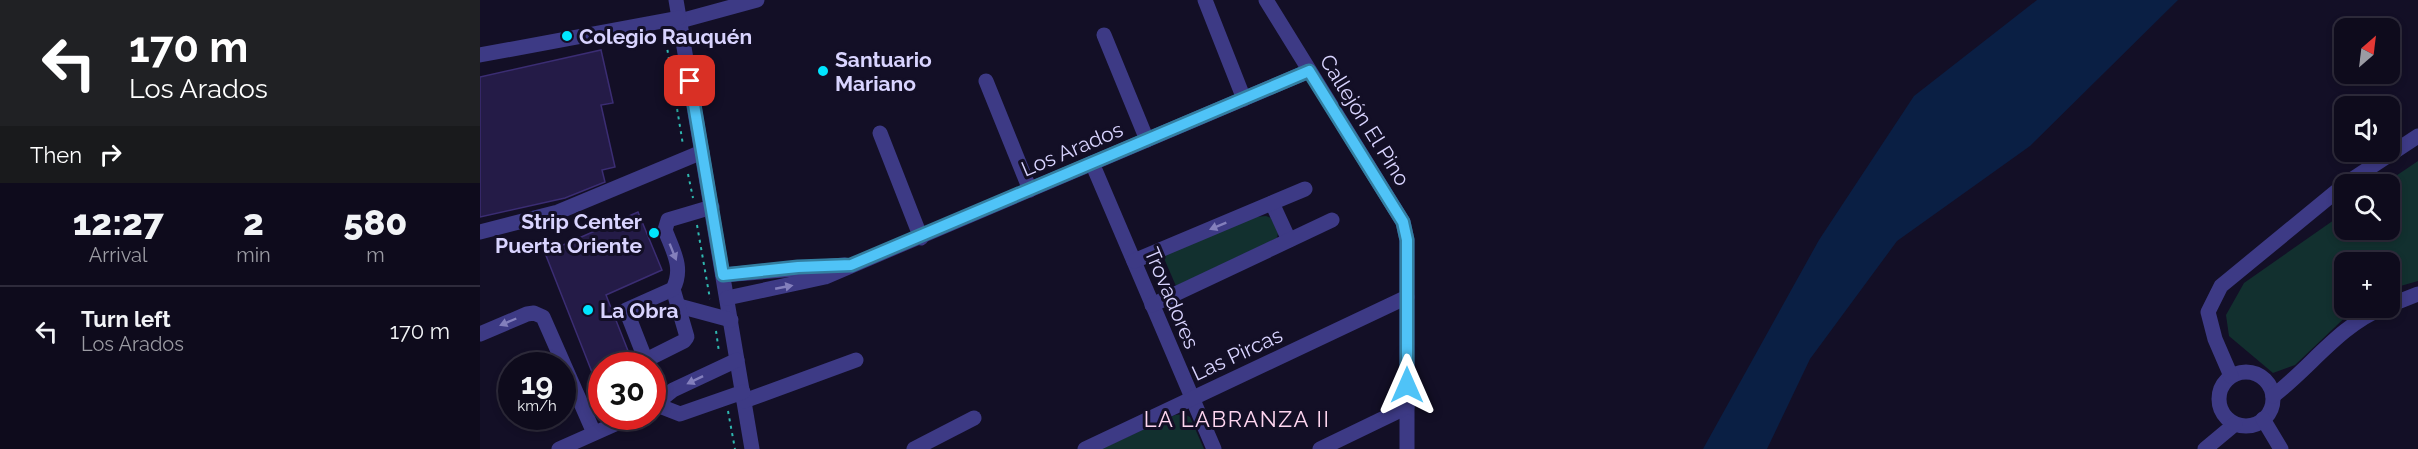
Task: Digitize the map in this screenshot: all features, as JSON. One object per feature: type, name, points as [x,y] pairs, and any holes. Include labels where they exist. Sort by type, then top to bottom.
[{"type":"street","points":[[676,0],[738,360],[751,449]]},
{"type":"street","points":[[480,55],[680,19],[756,0]]},
{"type":"street","points":[[1205,0],[1244,99]]},
{"type":"street","name":"Callejón El Pino","points":[[1266,0],[1399,214],[1407,240],[1407,449]]},
{"type":"street","points":[[1104,35],[1147,140]]},
{"type":"street","name":"Los Arados","points":[[727,298],[809,282],[921,238],[1309,71]]},
{"type":"street","points":[[986,81],[1030,190]]},
{"type":"street","points":[[880,133],[921,238]]},
{"type":"street","points":[[2361,174],[2418,136]]},
{"type":"street","points":[[480,232],[558,212],[702,152]]},
{"type":"street","name":"Trovadores","points":[[1092,163],[1214,449]]},
{"type":"street","points":[[1134,261],[1305,189]]},
{"type":"street","points":[[2231,376],[2208,312],[2221,286],[2334,194]]},
{"type":"street","points":[[1272,203],[1289,240]]},
{"type":"street","points":[[643,352],[626,310],[673,289],[678,278],[678,265],[665,230],[668,220],[712,207]]},
{"type":"street","points":[[1152,305],[1332,220]]},
{"type":"street","name":"Los Arados","points":[[723,275],[798,267],[851,265]]},
{"type":"street","points":[[666,352],[684,341],[687,331],[673,289]]},
{"type":"street","points":[[2400,301],[2418,294]]},
{"type":"street","name":"Las Pircas","points":[[1085,449],[1407,297]]},
{"type":"street","points":[[679,306],[731,320]]},
{"type":"street","points":[[480,334],[527,314],[538,314],[545,320],[594,433]]},
{"type":"street","points":[[2272,396],[2299,375],[2336,338],[2367,318]]},
{"type":"street","points":[[666,396],[673,390],[738,360]]},
{"type":"street","points":[[666,410],[680,414],[744,397],[856,360]]},
{"type":"street","points":[[2238,372],[2254,373],[2266,381],[2272,396],[2272,404],[2264,419],[2250,425],[2235,424],[2222,413],[2218,397],[2220,388],[2238,372]]},
{"type":"street","points":[[1320,449],[1407,407]]},
{"type":"street","points":[[914,449],[974,418]]},
{"type":"street","points":[[2264,419],[2281,449]]},
{"type":"street","points":[[2205,449],[2235,424]]},
{"type":"street","points":[[559,449],[601,430]]},
{"type":"green space","points":[[2418,161],[2418,281],[2400,286],[2400,252],[2334,252],[2334,318],[2344,318],[2295,365],[2273,373],[2229,336],[2226,315],[2244,283],[2334,220],[2334,240],[2400,240],[2399,174]]},
{"type":"green space","points":[[1255,217],[1271,218],[1278,233],[1277,238],[1176,286],[1163,256]]},
{"type":"green space","points":[[1184,414],[1190,417],[1204,449],[1101,449],[1175,415]]},
{"type":"water","points":[[2037,0],[2178,0],[2030,146],[1897,241],[1810,359],[1767,449],[1703,449],[1819,240],[1914,96]]},
{"type":"building","points":[[601,50],[613,103],[601,105],[615,167],[602,170],[605,182],[565,198],[480,217],[480,77]]},
{"type":"building","points":[[638,212],[662,270],[606,295],[628,352],[588,352],[588,362],[545,253]]},
{"type":"place","name":"Colegio Rauquén","points":[[567,36]]},
{"type":"place","name":"Santuario Mariano","points":[[823,71]]},
{"type":"place","name":"Strip Center Puerta Oriente","points":[[654,233]]},
{"type":"place","name":"La Obra","points":[[588,310]]},
{"type":"district","name":"LA LABRANZA II","points":[[1237,419]]},
{"type":"route","points":[[690,81],[723,275],[798,267],[851,265],[921,238],[1309,71],[1403,222],[1407,240],[1407,385]]}]
